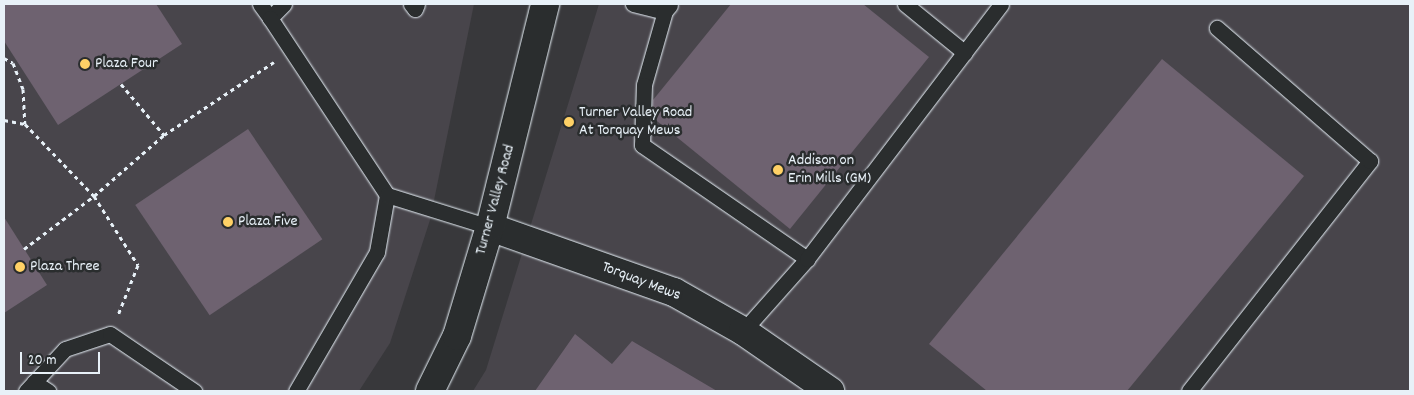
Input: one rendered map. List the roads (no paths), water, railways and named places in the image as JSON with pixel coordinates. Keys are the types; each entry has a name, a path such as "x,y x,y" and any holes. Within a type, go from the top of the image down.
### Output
{"street":[{"name":"Turner Valley Road","path":"435,389 457,336 490,227 544,4"},
{"name":"Torquay Mews","path":"490,227 674,292 743,331 823,389"}],"lane":[{"path":"260,4 387,196 490,227"},
{"path":"270,18 284,4"},
{"path":"411,4 415,9 417,4"},
{"path":"633,4 667,7 644,85 642,145 807,259"},
{"path":"905,4 965,52"},
{"path":"743,331 807,259 1001,4"},
{"path":"1189,391 1370,162 1217,28"},
{"path":"296,391 377,252 387,196"},
{"path":"30,387 65,349 110,334 194,391"},
{"path":"30,387 48,391"}],"place":[{"name":"Plaza Four","path":"85,64"},
{"name":"Turner Valley Road At Torquay Mews","path":"569,122"},
{"name":"Addison on Erin Mills (GM)","path":"778,170"},
{"name":"Plaza Five","path":"228,222"},
{"name":"Plaza Three","path":"20,267"}]}
